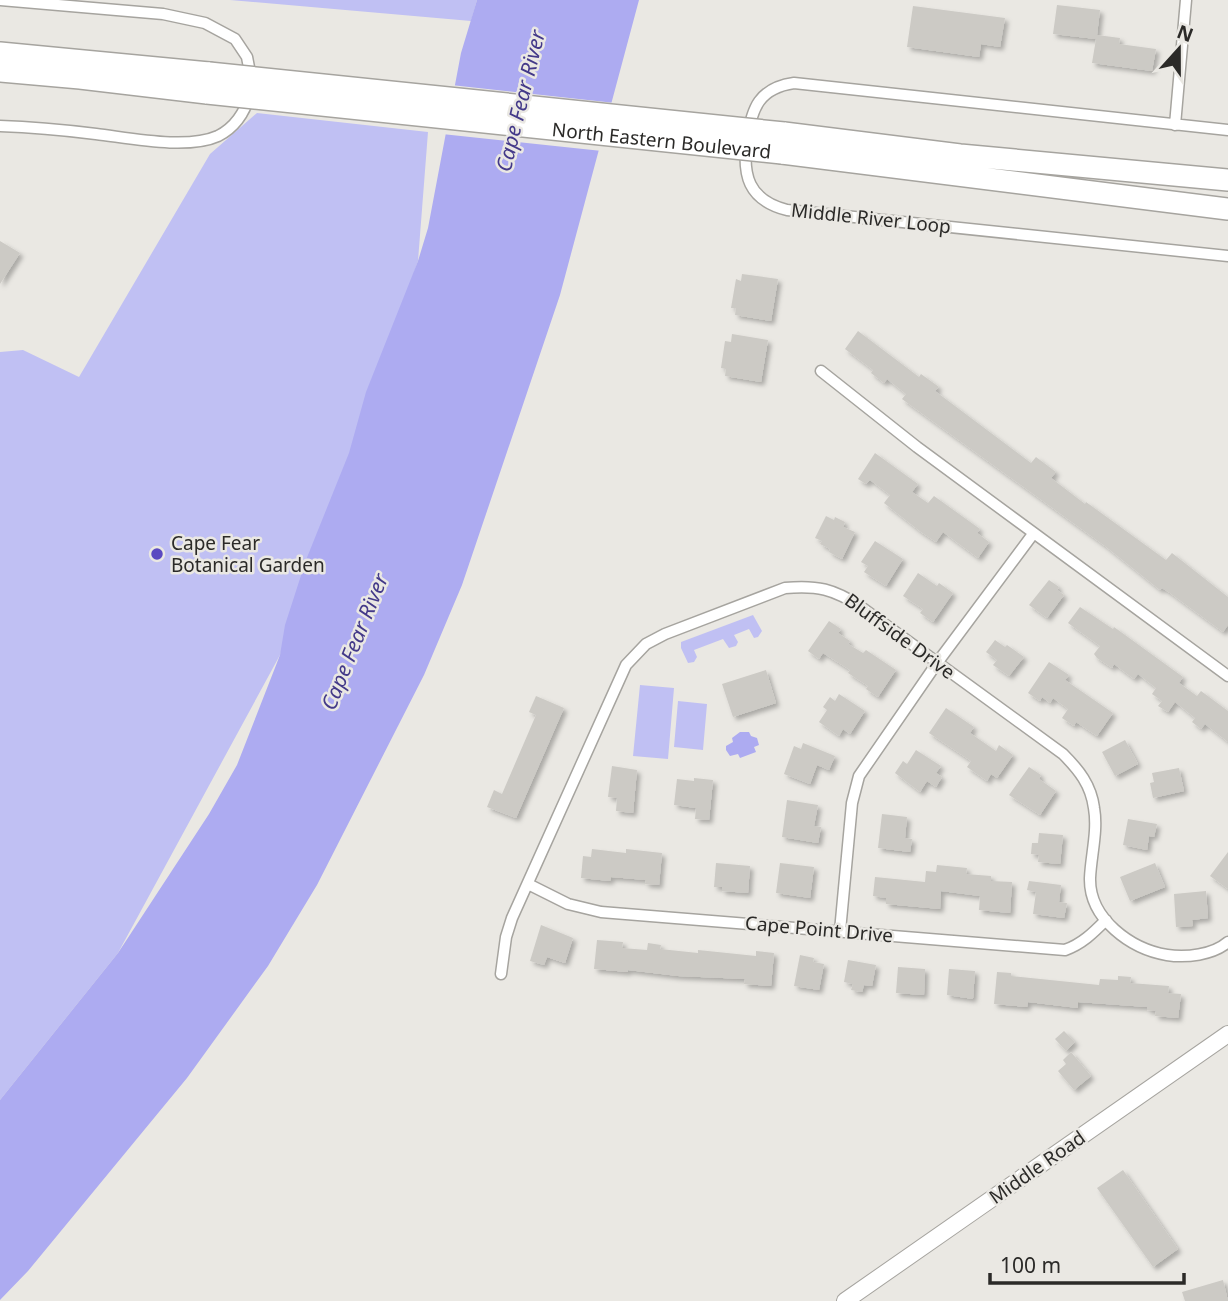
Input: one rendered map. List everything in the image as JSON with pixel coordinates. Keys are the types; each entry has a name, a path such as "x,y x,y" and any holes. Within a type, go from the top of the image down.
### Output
{"highway":[{"name":"North Eastern Boulevard","path":"0,54 208,83 783,143"},
{"name":"North Eastern Boulevard","path":"0,71 80,78 208,83"},
{"path":"783,143 960,155 1228,180"},
{"path":"783,143 1228,209"}],"main road":[{"name":"Middle Road","path":"845,1301 1228,1034"}],"street":[{"path":"1175,125 1186,0"},
{"path":"0,1 163,14 205,23 235,39 247,57 251,75 247,103 239,119 225,132 202,140 167,141 0,126"},
{"name":"Middle River Loop","path":"1228,130 791,83 765,94 754,108 745,168 749,182 758,195 771,205 787,209 1228,256"},
{"path":"821,371 917,447 1228,677"},
{"path":"840,931 852,803 859,776 937,663 1033,534"},
{"name":"Bluffside Drive","path":"500,974 512,918 626,665 646,644 665,634 785,588 804,586 825,588 842,594 1063,754 1080,771 1090,789 1095,810 1090,881 1094,899 1117,933 1149,951 1170,956 1196,956 1222,947 1228,942"},
{"name":"Cape Point Drive","path":"528,884 584,909 1065,950 1089,937 1106,920"}],"shaded area":[{"path":"230,0 477,0 471,21"},
{"name":"Cape Fear Botanical Garden","path":"257,113 428,132 418,261 280,655 118,953 0,1100 0,352 23,350 79,377 210,154"},
{"path":"753,615 762,631 758,637 754,638 749,629 734,635 738,642 736,646 729,648 723,639 694,650 697,657 694,662 688,663 681,642"},
{"path":"640,685 674,688 668,759 633,756"},
{"path":"678,701 707,704 703,750 674,747"}],"water":[{"name":"Cape Fear River","path":"477,0 639,0 560,295 462,585 424,675 317,885 268,966 187,1078 28,1271 0,1300 0,1100 118,953 209,814 237,765 280,655 285,625 306,560 349,453 366,392 418,261 428,228 461,53"},
{"path":"740,732 749,732 757,738 759,745 754,747 756,752 740,758 738,754 730,756 726,746 733,742 732,738"}],"pier":[{"path":"451,85 615,103 602,151 442,134"}],"building":[{"path":"1057,5 1100,10 1097,35 1120,38 1119,44 1156,49 1152,71 1092,63 1096,39 1053,34"},
{"path":"913,6 1005,18 1000,47 981,44 979,57 907,47"},
{"path":"0,241 20,253 0,284"},
{"path":"742,274 778,279 771,321 735,315 736,308 731,308 736,279 741,281"},
{"path":"858,331 919,377 921,374 939,387 935,391 1031,463 1036,457 1056,472 1051,478 1085,504 1086,502 1166,560 1172,553 1228,597 1228,625 1223,632 1170,593 1162,588 1160,590 1105,546 902,399 906,394 887,379 884,383 871,373 873,370 845,349"},
{"path":"732,334 768,340 761,382 725,376 726,369 721,368 725,341 731,342"},
{"path":"875,453 918,484 912,492 928,503 934,496 980,529 977,533 989,542 978,558 943,532 936,542 884,503 890,495 870,480 866,484 858,479"},
{"path":"826,516 845,522 843,527 855,532 842,559 829,552 830,549 820,544 822,541 815,538"},
{"path":"875,541 903,559 886,586 864,572 868,566 861,562"},
{"path":"918,573 953,593 933,622 920,613 923,609 903,596"},
{"path":"1049,580 1059,587 1057,590 1064,595 1047,618 1029,605"},
{"path":"1080,607 1113,629 1114,627 1183,677 1179,683 1197,696 1201,691 1228,711 1228,742 1205,724 1201,729 1192,722 1195,718 1175,702 1168,712 1158,706 1162,701 1152,694 1156,688 1138,674 1134,679 1114,664 1112,668 1097,658 1094,654 1100,646 1068,623"},
{"path":"829,621 841,629 838,633 850,641 848,644 863,653 866,650 896,670 878,697 866,689 868,686 848,673 850,670 823,653 819,659 808,651"},
{"path":"995,640 1024,657 1009,676 993,665 997,660 986,652"},
{"path":"1049,662 1069,675 1065,680 1113,713 1097,736 1076,722 1074,726 1062,718 1068,709 1053,698 1050,703 1042,697 1040,701 1028,693"},
{"path":"766,670 776,703 733,717 722,684"},
{"path":"839,694 865,711 850,734 843,729 839,736 819,722 827,710 823,707 830,697 835,701"},
{"path":"536,696 564,708 516,818 487,807 494,790 502,794 536,715 529,712"},
{"path":"946,708 974,727 970,733 996,751 999,745 1013,755 997,778 991,774 987,781 967,767 971,761 929,733"},
{"path":"1125,740 1138,764 1115,776 1102,752"},
{"path":"803,743 835,756 829,770 817,765 810,784 784,774 794,746 801,749"},
{"path":"916,750 941,766 936,773 942,777 936,787 927,781 920,792 895,773 903,761 907,764"},
{"path":"612,766 637,770 633,813 616,811 617,798 608,797"},
{"path":"1029,767 1041,775 1039,779 1056,791 1040,815 1009,795"},
{"path":"1179,768 1184,791 1153,798 1150,783 1154,782 1152,773"},
{"path":"694,778 713,780 709,820 695,819 696,808 674,805 677,779 694,781"},
{"path":"787,800 818,805 814,826 821,827 818,843 782,837"},
{"path":"882,814 907,817 905,838 912,839 910,852 878,848"},
{"path":"1128,819 1157,824 1154,837 1149,836 1147,850 1123,845"},
{"path":"1039,833 1063,835 1060,864 1038,862 1039,855 1031,854 1032,843 1038,843"},
{"path":"592,849 662,853 659,885 645,884 646,880 611,877 610,881 581,878 583,856 591,857"},
{"path":"1228,852 1228,889 1210,876"},
{"path":"716,863 750,866 748,893 722,891 722,887 714,887"},
{"path":"780,863 814,867 810,898 776,893"},
{"path":"1155,863 1165,887 1130,901 1120,877"},
{"path":"937,865 967,868 966,874 991,876 991,881 1012,882 1010,913 979,910 980,896 941,891 940,909 886,904 886,898 873,896 875,877 925,882 926,871 936,872"},
{"path":"1029,881 1061,885 1059,902 1067,903 1064,918 1033,914 1036,892 1027,890"},
{"path":"1206,891 1208,918 1192,920 1193,926 1176,927 1174,894"},
{"path":"541,925 573,938 565,963 547,957 544,965 530,961"},
{"path":"597,940 623,942 622,948 647,950 648,943 661,945 660,949 698,953 698,950 756,956 756,951 774,953 771,986 744,984 745,979 594,969"},
{"path":"800,955 814,958 813,962 824,964 819,990 794,986"},
{"path":"848,960 876,965 872,986 864,985 862,992 851,990 853,984 844,982"},
{"path":"898,967 925,969 924,995 896,993"},
{"path":"949,969 975,971 973,999 947,995"},
{"path":"997,972 1011,973 1011,976 1099,985 1100,979 1118,980 1118,976 1131,977 1130,983 1169,986 1168,993 1181,994 1178,1018 1155,1016 1156,1011 1147,1010 1147,1007 1078,1002 1078,1008 1028,1002 1027,1007 994,1004"},
{"path":"1064,1031 1075,1042 1066,1051 1055,1039"},
{"path":"1071,1052 1091,1076 1074,1090 1058,1071 1066,1064 1063,1060"},
{"path":"1123,1170 1178,1249 1153,1267 1097,1188"},
{"path":"1223,1280 1228,1301 1185,1301 1182,1292"}],"place":[{"name":"Cape Fear Botanical Garden","path":"157,554"}]}
